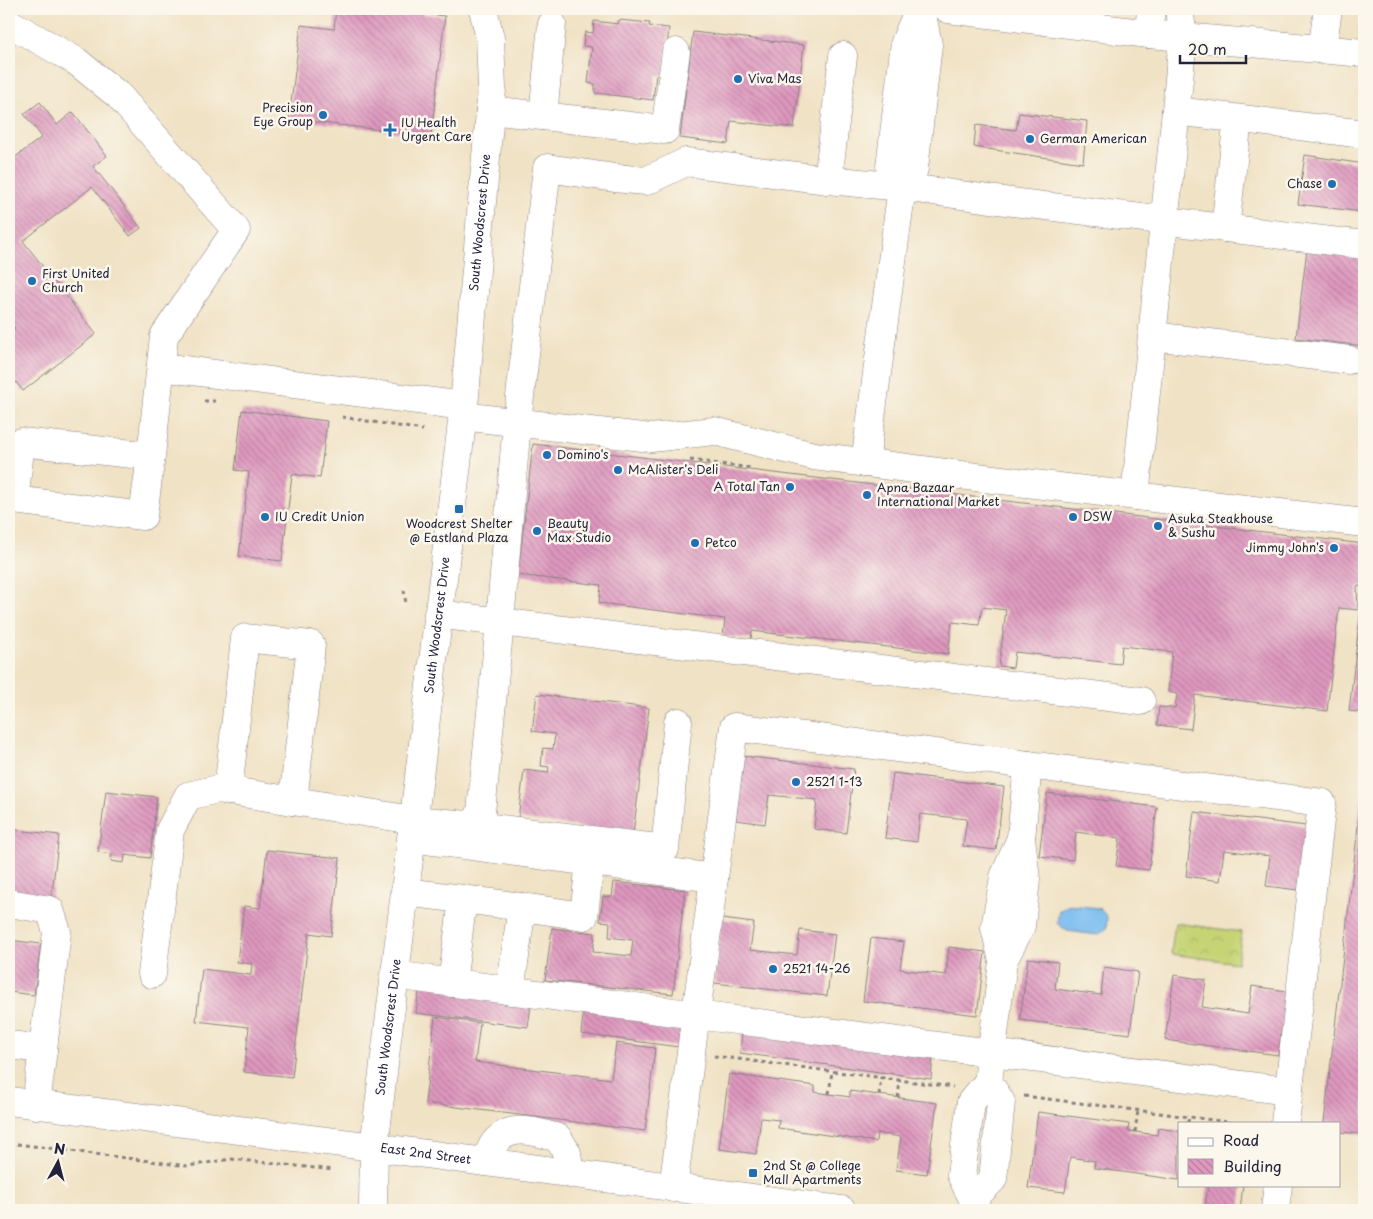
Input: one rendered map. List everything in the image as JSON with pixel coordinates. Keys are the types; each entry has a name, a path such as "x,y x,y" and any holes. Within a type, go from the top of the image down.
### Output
{"street":[{"name":"South Woodscrest Drive","path":"375,1210 373,1204 374,1147 463,411 492,90 490,38 483,9"},
{"name":"South Woodscrest Drive","path":"490,38 503,9"},
{"path":"865,463 902,187 914,169 928,45 920,9"},
{"path":"948,9 1150,21 1183,37 1364,53"},
{"path":"1136,496 1183,37 1179,9"},
{"path":"1322,50 1328,9"},
{"path":"9,23 76,61 118,96 236,230 164,336 161,367 143,516 14,500 21,442 150,456"},
{"path":"543,116 552,24"},
{"path":"490,110 665,130 676,52"},
{"path":"828,180 843,56"},
{"path":"1176,111 1364,134"},
{"path":"1225,228 1238,119"},
{"path":"468,824 476,820 482,812 517,422 547,168 646,181 686,162 1364,245"},
{"path":"1153,336 1349,360"},
{"path":"161,367 463,411 517,422 651,438 714,431 814,456 1364,522"},
{"path":"438,614 1141,701"},
{"path":"228,790 245,638 311,646 293,801"},
{"path":"412,829 468,824 665,849 678,722"},
{"path":"673,1188 734,727 1322,803 1285,1122"},
{"path":"973,1205 992,1179 1001,1102 975,1085 991,1053 1003,961 1021,926 1026,879 1022,838 1028,765"},
{"path":"152,974 170,830 188,796 218,789 293,801 412,829 590,861 714,878"},
{"path":"405,892 584,916 590,861"},
{"path":"452,983 463,899"},
{"path":"9,903 50,910 57,932 36,1105"},
{"path":"510,991 522,907"},
{"path":"394,975 1289,1091"},
{"path":"9,1045 43,1049"},
{"name":"East 2nd Street","path":"9,1101 374,1147 842,1210"},
{"path":"485,1162 493,1145 501,1136 511,1131 531,1131 558,1138 567,1153 570,1174"},
{"path":"1275,1210 1278,1186"}],"path":[{"path":"404,590 406,604"},
{"path":"691,1053 900,1080 975,1085"},
{"path":"830,1094 832,1071"},
{"path":"879,1095 881,1077"},
{"path":"898,1098 900,1080"},
{"path":"1016,1095 1222,1122"},
{"path":"1135,1132 1138,1110"},
{"path":"1188,1122 1189,1117"},
{"path":"9,1143 188,1166 231,1159 334,1170"}],"green space":[{"path":"1175,923 1242,932 1237,963 1171,954"}],"water":[{"path":"1069,905 1099,908 1107,917 1106,929 1098,935 1067,931 1057,923 1059,911"}],"building":[{"path":"336,9 394,11 394,9 424,9 423,14 445,16 431,136 289,119 301,25 334,29"},
{"path":"1322,9 1322,13 1290,10"},
{"path":"619,20 650,23 649,26 669,28 664,75 656,75 653,100 595,93 595,84 588,83 592,47 583,46 585,32 593,33 594,21 618,24"},
{"path":"693,32 804,45 794,128 731,121 728,144 680,138"},
{"name":"First United Church","path":"40,102 57,125 73,112 107,156 93,166 141,228 130,236 92,187 23,241 96,334 23,391 9,373 9,333 15,328 9,321 9,162 42,137 24,114"},
{"name":"German American","path":"1019,113 1087,121 1083,163 974,147 976,125 1016,130"},
{"name":"Chase","path":"1305,155 1364,164 1364,235 1360,234 1362,212 1298,204"},
{"path":"1307,249 1364,256 1364,346 1296,338"},
{"name":"IU Credit Union","path":"242,410 327,421 320,478 292,474 282,561 239,556 249,472 235,470"},
{"path":"533,444 1364,544 1362,549 1364,549 1364,587 1357,586 1358,610 1339,608 1327,711 1195,695 1191,729 1157,725 1159,707 1175,708 1177,694 1168,692 1172,652 1122,646 1120,664 1015,652 1013,668 999,666 1006,610 982,607 979,625 952,622 948,654 752,631 751,639 723,636 725,619 599,603 601,585 518,575"},
{"path":"1364,590 1364,713 1349,711"},
{"path":"537,694 649,708 633,834 518,819 524,770 548,773 549,767 541,766 543,748 553,749 555,734 532,731"},
{"name":"2521 1-13","path":"743,756 854,769 846,833 814,829 817,800 769,795 765,824 736,820"},
{"path":"893,773 1004,787 996,850 963,846 967,819 920,814 917,842 885,838"},
{"path":"106,791 157,797 150,858 125,855 124,863 111,861 112,854 98,852"},
{"path":"1047,793 1157,807 1149,870 1116,866 1120,838 1076,832 1073,860 1039,856"},
{"path":"1361,800 1364,800 1364,1134 1340,1132 1340,1122 1324,1122"},
{"path":"1194,812 1306,826 1298,890 1266,886 1270,856 1224,850 1220,881 1186,876"},
{"path":"9,829 59,835 51,901 9,896"},
{"path":"267,850 340,858 331,936 309,933 292,1077 244,1072 249,1027 196,1021 202,969 251,975 252,964 237,962 244,906 260,908"},
{"path":"614,882 685,890 673,994 545,980 552,928 595,933 593,952 631,956 633,940 609,937 610,922 600,921 603,896 612,897"},
{"name":"2521 14-26","path":"722,919 754,923 750,950 797,955 800,930 835,934 827,996 714,983"},
{"path":"871,938 904,942 900,969 946,975 949,947 985,952 977,1015 863,1001"},
{"path":"9,940 41,944 34,995 9,992"},
{"path":"1028,958 1058,962 1055,989 1101,995 1104,967 1138,972 1130,1034 1020,1020"},
{"path":"1174,975 1206,980 1202,1007 1248,1014 1252,986 1287,991 1278,1055 1165,1040"},
{"path":"420,983 532,998 528,1027 416,1013"},
{"path":"584,1006 683,1019 679,1047 581,1034"},
{"path":"435,1017 480,1023 475,1062 611,1079 616,1043 655,1048 645,1131 425,1103"},
{"path":"742,1031 933,1055 931,1079 740,1053"},
{"path":"729,1074 815,1086 815,1092 850,1097 850,1091 937,1103 927,1174 896,1170 901,1137 877,1133 876,1142 778,1128 779,1120 761,1118 756,1154 719,1149"},
{"path":"1038,1112 1129,1124 1128,1131 1157,1135 1158,1128 1178,1131 1178,1180 1094,1168 1095,1161 1070,1157 1065,1192 1028,1188"},
{"path":"1208,1186 1243,1186 1240,1210 1205,1208"}],"place":[{"name":"Viva Mas","path":"738,79"},
{"name":"Precision Eye Group","path":"323,115"},
{"name":"IU Health Urgent Care","path":"390,130"},
{"name":"German American","path":"1030,139"},
{"name":"Chase","path":"1332,184"},
{"name":"First United Church","path":"32,281"},
{"name":"Domino's","path":"547,455"},
{"name":"McAlister's Deli","path":"618,470"},
{"name":"A Total Tan","path":"790,487"},
{"name":"Apna Bazaar International Market","path":"867,495"},
{"name":"Woodcrest Shelter @ Eastland Plaza","path":"459,509"},
{"name":"IU Credit Union","path":"265,517"},
{"name":"DSW","path":"1073,517"},
{"name":"Asuka Steakhouse & Sushu","path":"1158,526"},
{"name":"Beauty Max Studio","path":"537,531"},
{"name":"Petco","path":"695,543"},
{"name":"Jimmy John's","path":"1334,548"},
{"name":"2521 1-13","path":"796,782"},
{"name":"2521 14-26","path":"773,969"},
{"name":"2nd St @ College Mall Apartments","path":"753,1173"}]}
